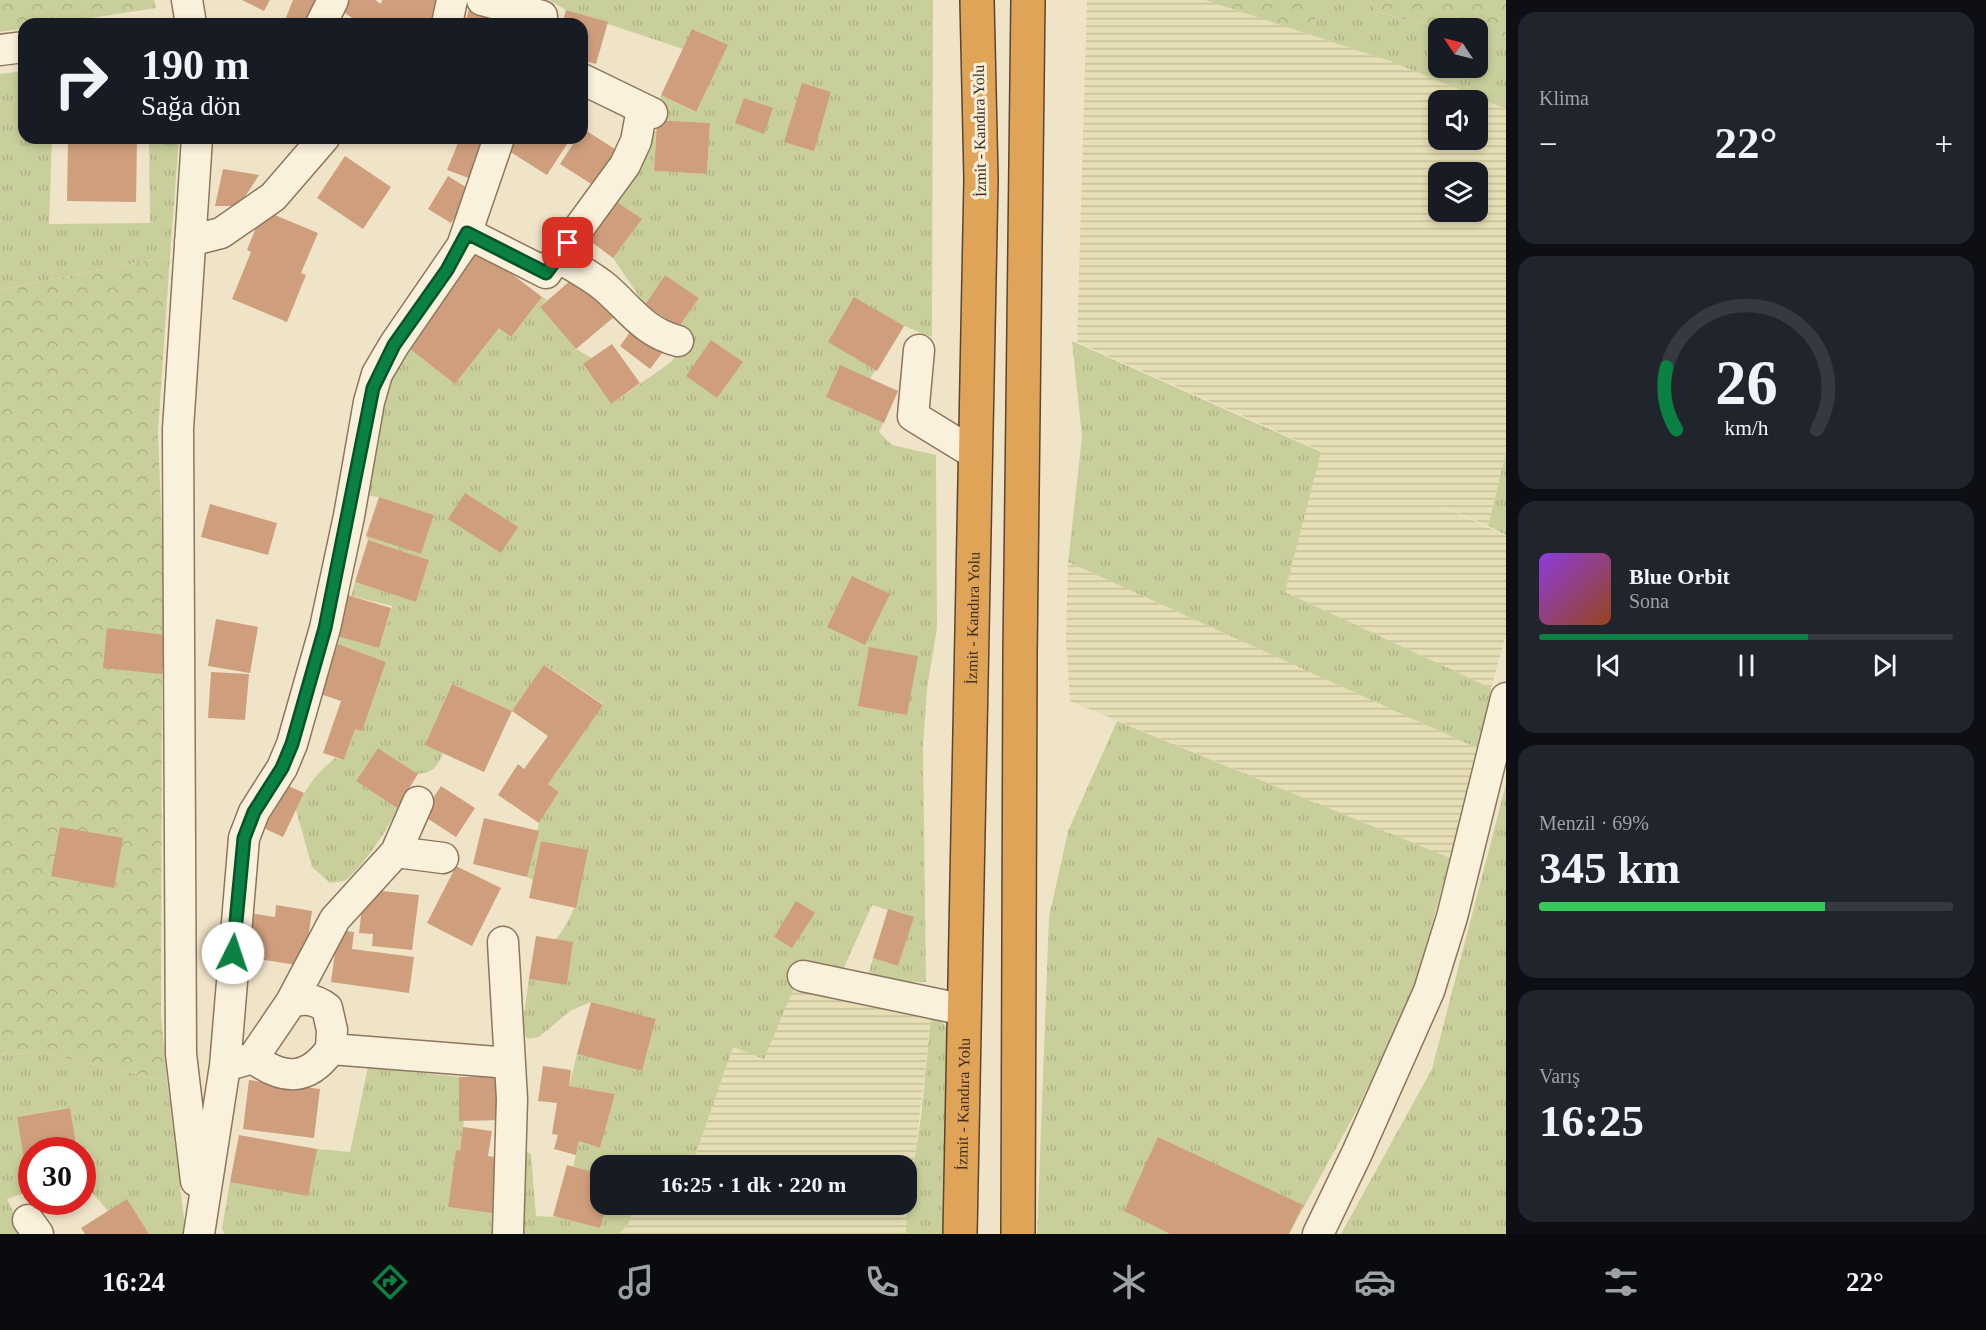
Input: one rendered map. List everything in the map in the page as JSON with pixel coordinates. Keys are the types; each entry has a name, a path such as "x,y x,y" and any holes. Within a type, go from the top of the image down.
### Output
{"highway":[{"name":"İzmit - Kandıra Yolu","path":"960,1234 981,179 977,0"},
{"path":"1018,1234 1020,655 1028,0"}],"street":[{"path":"324,18 333,0"},
{"path":"448,18 452,0"},
{"path":"482,0 542,16 542,18"},
{"path":"0,51 18,48"},
{"path":"467,233 546,273 625,165 647,111 588,83"},
{"path":"197,144 178,429 181,1054 201,1228"},
{"path":"190,241 221,233 273,197 319,144"},
{"path":"201,1228 225,1066 244,838 254,812 282,768 295,734 327,617 350,516 369,402 377,374 394,345 447,270 467,233 497,144"},
{"path":"558,257 605,287 636,318 660,336 678,340"},
{"path":"919,350 913,417 975,454"},
{"path":"1318,1234 1358,1153 1429,991 1452,917 1506,698"},
{"path":"225,1066 253,1058 291,1002 335,919 396,852 418,802"},
{"path":"396,852 443,858"},
{"path":"502,942 512,1099 508,1234"},
{"path":"803,976 965,1010"},
{"path":"253,1058 274,1071 304,1073 323,1060 331,1048 332,1030 327,1008 308,999 291,1002"},
{"path":"331,1048 510,1063"}],"shaded area":[{"path":"1087,0 1205,0 1390,61 1460,90 1428,90 1428,150 1488,150 1488,102 1506,109 1506,452 1488,526 1429,500 1506,536 1506,635 1491,688 1285,592 1321,451 1077,342"},
{"path":"1068,562 1479,749 1450,858 1070,701 1066,641"},
{"path":"796,983 931,1017 915,1155 696,1155 733,1047"},
{"path":"632,1215 908,1215 906,1234 619,1234 628,1225"}],"green space":[{"path":"0,0 154,0 156,8 90,18 18,18 18,29 0,32"},
{"path":"549,0 933,0 932,337 904,326 870,379 898,391 879,432 892,445 936,455 937,628 927,689 923,747 926,982 876,981 868,975 873,958 898,966 913,918 872,905 841,974 796,983 764,1059 733,1047 695,1155 590,1155 590,1171 573,1167 579,1141 600,1148 615,1094 569,1086 577,1054 642,1071 656,1020 591,1002 570,1011 539,1037 527,1039 522,1028 529,979 567,985 573,943 555,940 574,909 587,850 541,841 533,880 527,877 539,823 559,792 548,784 603,704 545,665 512,711 452,684 425,745 443,753 434,768 418,774 378,748 356,781 397,808 374,848 344,881 330,883 312,867 296,810 308,787 322,770 335,758 344,760 355,729 362,730 386,662 338,644 340,636 379,648 392,606 351,596 355,582 416,602 429,560 368,540 366,536 421,554 434,515 379,497 363,495 382,395 406,346 455,384 499,328 511,337 542,297 547,300 540,307 576,349 592,358 583,365 611,404 670,363 692,336 679,327 699,298 665,275 645,305 613,258 641,219 617,202 640,166 648,129 656,132 654,171 707,174 710,123 657,120 661,95 695,112 727,46 693,29 683,49 566,10"},
{"path":"1205,0 1321,0 1311,35"},
{"path":"1321,0 1369,0 1377,12 1428,25 1428,77 1390,61 1311,35"},
{"path":"1369,0 1506,0 1506,46 1488,41 1488,18 1428,18 1428,25 1377,12"},
{"path":"1488,41 1506,46 1506,109 1488,102 1488,90 1460,90 1431,78 1488,78"},
{"path":"18,72 18,144 52,144 49,224 150,223 149,144 179,144 170,256 0,290 0,74"},
{"path":"170,256 158,432 166,635 162,674 161,1015 167,1081 39,1052 0,1055 0,290"},
{"path":"1072,341 1321,452 1285,592 1491,688 1479,749 1068,562 1082,437"},
{"path":"1506,452 1506,535 1488,526"},
{"path":"1117,721 1450,858 1415,987 1357,1110 1289,1234 1037,1234 1049,917 1068,831"},
{"path":"1506,784 1506,1234 1341,1234 1432,1069"},
{"path":"931,1017 942,1022 949,1030 946,1234 906,1234 907,1215 917,1215 917,1155 915,1155"},
{"path":"39,1052 167,1081 186,1234 149,1234 108,1211 96,1197 96,1137 75,1137 69,1108 17,1117 21,1137 18,1137 18,1195 7,1199 24,1234 0,1234 0,1055"},
{"path":"368,1067 459,1077 459,1120 464,1120 460,1151 456,1151 448,1207 499,1214 498,1234 224,1234 222,1228 230,1182 317,1149 350,1152"},
{"path":"526,1151 531,1154 536,1216 557,1217 600,1228 604,1215 632,1215 628,1225 619,1234 516,1234 516,1152"}],"building":[{"path":"242,0 270,0 264,11"},
{"path":"293,0 322,0 314,18 286,18"},
{"path":"350,0 375,0 381,4 382,0 444,0 440,18 352,18 342,11"},
{"path":"469,9 504,18 467,18"},
{"path":"566,10 608,22 596,64 588,62 588,18 564,18"},
{"path":"692,29 728,45 696,112 661,95"},
{"path":"802,83 831,92 814,151 784,142"},
{"path":"744,98 773,108 764,134 735,123"},
{"path":"657,120 710,123 707,174 654,171"},
{"path":"588,132 621,153 599,189 560,164 573,144 588,144"},
{"path":"68,144 137,144 136,202 67,201"},
{"path":"458,144 486,144 477,181 447,170"},
{"path":"502,144 567,144 547,175 501,146"},
{"path":"345,156 391,187 363,229 317,198"},
{"path":"223,169 259,175 239,206 215,206"},
{"path":"448,176 472,191 451,223 428,209"},
{"path":"610,197 642,219 613,258 582,235"},
{"path":"263,210 318,233 301,273 306,275 287,322 232,299 251,252 247,250"},
{"path":"479,249 542,297 511,337 499,328 455,384 406,346"},
{"path":"578,274 614,317 576,349 540,307"},
{"path":"665,275 699,298 679,327 645,305"},
{"path":"854,297 904,326 877,371 828,342"},
{"path":"635,325 666,348 650,369 620,346"},
{"path":"711,340 743,362 717,398 686,376"},
{"path":"612,344 640,383 611,404 583,364"},
{"path":"840,365 898,391 884,423 826,397"},
{"path":"465,493 518,527 501,553 448,519"},
{"path":"379,497 434,515 421,554 366,536"},
{"path":"210,504 277,523 268,555 201,537"},
{"path":"368,540 429,560 416,602 355,582"},
{"path":"852,576 890,594 865,645 827,627"},
{"path":"347,595 391,608 379,648 334,635"},
{"path":"216,619 258,627 250,673 208,666"},
{"path":"107,628 166,635 162,674 103,668"},
{"path":"338,644 386,662 362,731 355,729 344,760 323,753 341,701 320,694"},
{"path":"869,647 918,656 907,715 858,706"},
{"path":"544,665 603,705 548,784 559,792 539,823 498,795 518,764 524,769 548,736 512,711"},
{"path":"211,672 249,674 245,720 208,718"},
{"path":"452,684 512,711 484,772 425,745"},
{"path":"378,748 418,774 397,808 356,781"},
{"path":"278,781 304,793 283,837 257,825"},
{"path":"441,786 475,808 456,837 422,815"},
{"path":"484,818 539,831 527,877 473,864"},
{"path":"60,827 123,838 114,888 51,876"},
{"path":"541,841 588,850 576,908 529,898"},
{"path":"456,866 501,888 472,946 427,923"},
{"path":"364,889 419,895 412,950 372,946 373,934 359,933"},
{"path":"796,901 815,913 792,948 774,937"},
{"path":"276,905 312,911 304,966 243,957 250,913 275,917"},
{"path":"888,909 914,917 898,966 873,958"},
{"path":"338,930 354,932 352,949 414,957 409,993 331,982"},
{"path":"536,936 573,942 567,985 529,979"},
{"path":"591,1002 656,1019 642,1071 577,1054"},
{"path":"543,1066 571,1070 569,1086 615,1094 600,1148 579,1141 576,1155 554,1149 558,1135 552,1134 557,1103 538,1101"},
{"path":"459,1077 505,1077 506,1120 459,1121"},
{"path":"249,1080 320,1089 314,1138 243,1129"},
{"path":"70,1108 75,1137 20,1137 17,1117"},
{"path":"463,1127 492,1131 488,1156 507,1159 499,1214 448,1207 456,1150 460,1151"},
{"path":"239,1135 317,1149 308,1196 230,1182"},
{"path":"1158,1137 1303,1205 1289,1234 1170,1234 1124,1211"},
{"path":"567,1165 590,1171 590,1215 604,1215 600,1228 553,1216"},
{"path":"127,1199 149,1234 85,1234 81,1228"}],"route":[{"path":"233,953 244,838 254,812 282,768 292,744 325,628 350,516 369,402 377,374 394,345 447,270 467,233 546,273 568,243"}]}
